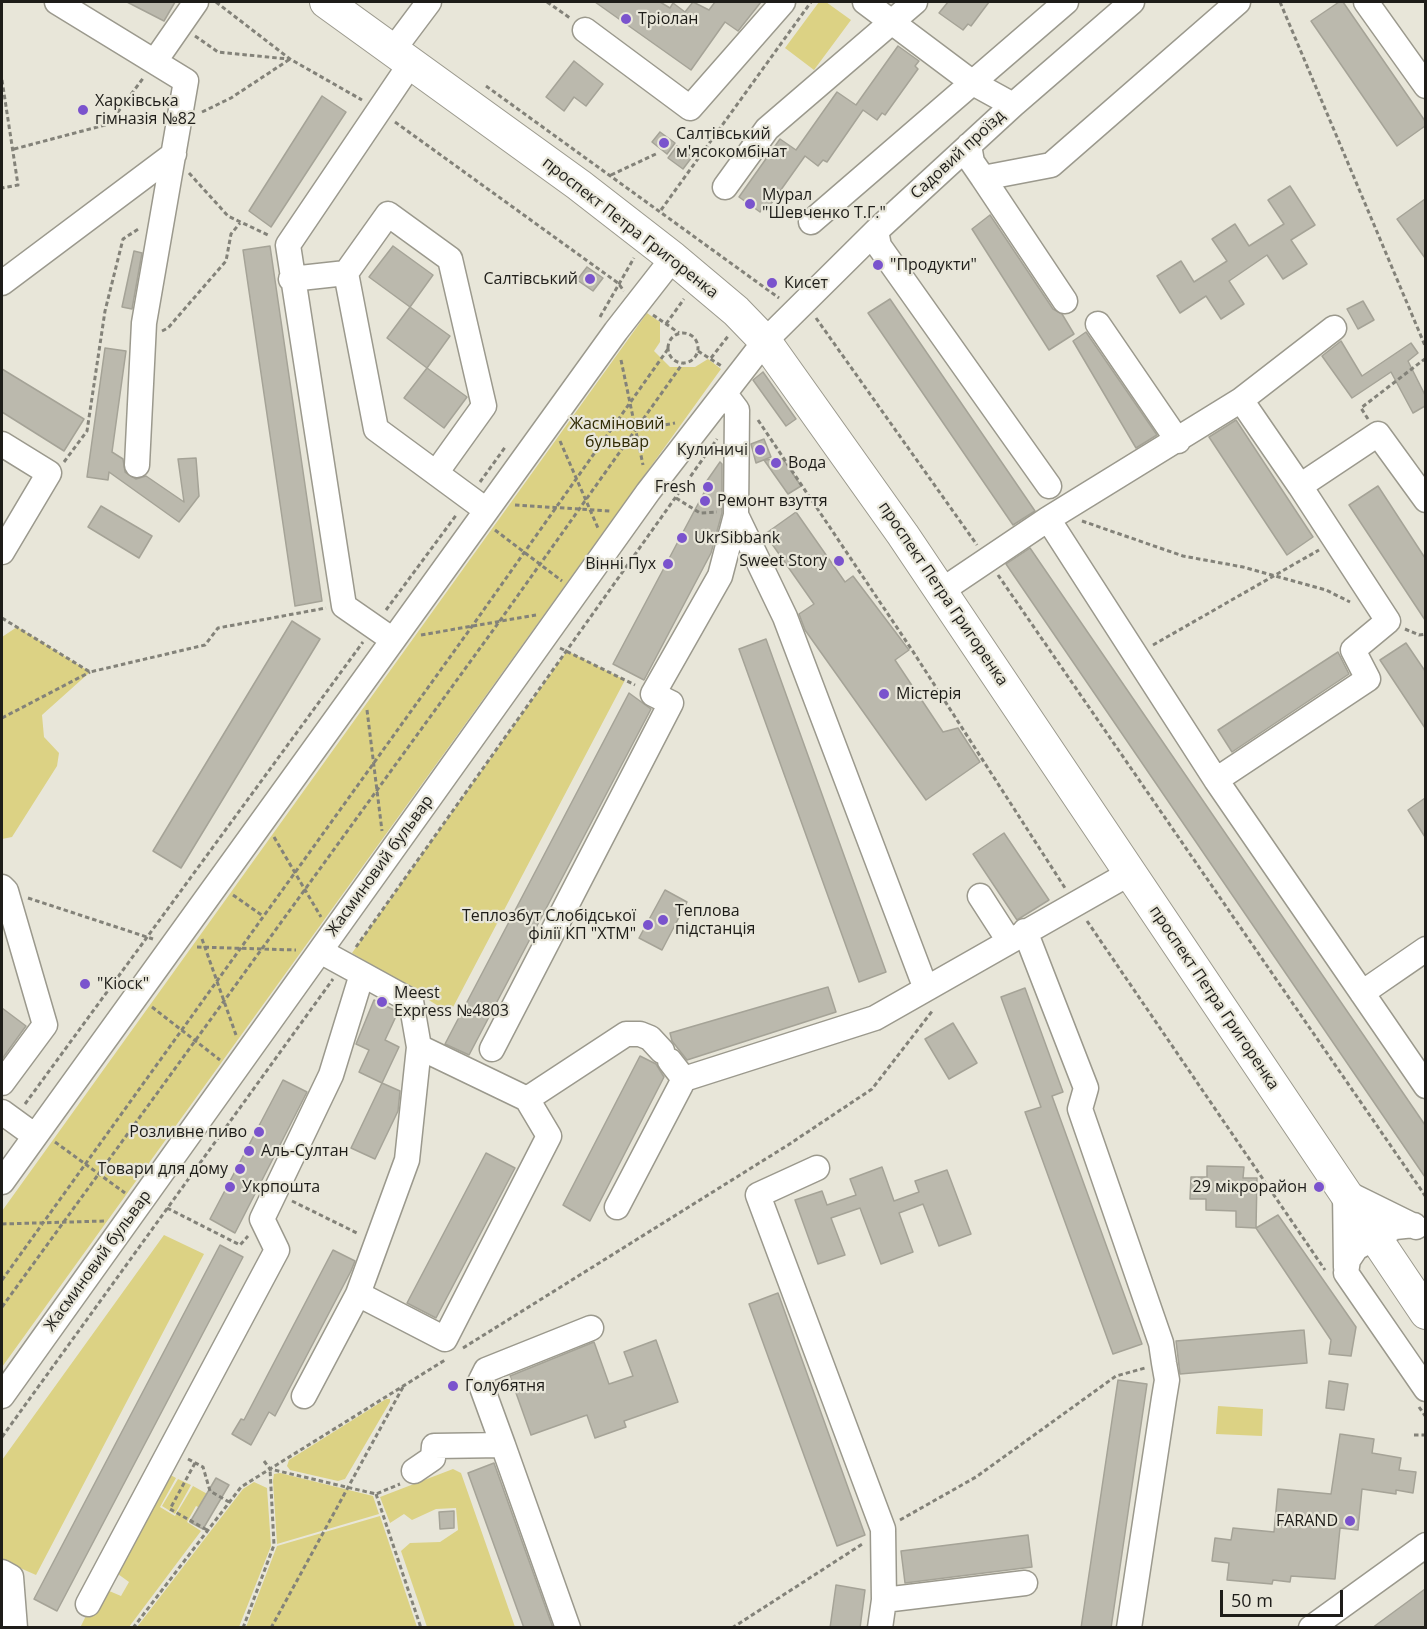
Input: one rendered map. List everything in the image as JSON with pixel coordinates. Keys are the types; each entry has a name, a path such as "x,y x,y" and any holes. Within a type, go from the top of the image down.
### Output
{"main road":[{"name":"проспект Петра Григоренка","path":"326,2 673,258 736,311 765,341 898,542 941,591 1425,1312"}],"street":[{"path":"57,2 186,81 143,340 137,465"},
{"path":"155,61 196,2"},
{"path":"384,634 344,606 291,279 288,245 380,111 402,57 429,2"},
{"path":"585,30 690,108 783,2"},
{"path":"865,2 973,83 1013,105"},
{"path":"725,187 767,129 915,2"},
{"path":"811,222 1066,2"},
{"name":"Садовий проїзд","path":"765,341 876,231 969,145 1132,2"},
{"path":"983,178 1051,165 1238,2"},
{"path":"1366,2 1425,86"},
{"path":"969,145 972,162 1065,302"},
{"path":"2,282 174,154"},
{"path":"436,473 484,406 450,259 388,214 346,273 376,429 482,507"},
{"path":"876,231 879,246 1049,486"},
{"path":"2,1182 363,681 384,634 551,421 616,331 673,258"},
{"path":"291,279 346,273"},
{"path":"1098,324 1178,441"},
{"path":"941,591 1054,516 1241,400 1334,328"},
{"name":"Жасминовий бульвар","path":"2,1396 648,492 730,392 765,341"},
{"path":"492,1049 671,703 653,694 720,576 736,512 730,392"},
{"path":"1216,780 1368,679 1353,650 1388,621 1336,539 1241,400"},
{"path":"1300,486 1378,434 1425,500"},
{"path":"2,444 49,473 2,552"},
{"path":"736,512 785,617 932,996"},
{"path":"1054,516 1136,655 1216,780 1425,1086"},
{"path":"672,1064 875,1018 932,996 1017,936 1130,873"},
{"path":"2,887 6,891 45,1025 2,1083"},
{"path":"980,896 1017,936 1086,1088 1080,1110 1161,1343 1167,1380 1129,1628"},
{"path":"304,1396 358,1294 407,1161 419,1047 411,1001 353,969 326,942"},
{"path":"1362,993 1425,949"},
{"path":"88,1604 108,1580 277,1250 262,1219 331,1075 353,969"},
{"path":"527,1099 626,1034 640,1034 650,1038 672,1064"},
{"path":"358,1294 445,1340 549,1136 527,1099 419,1047"},
{"path":"617,1207 672,1064"},
{"path":"7,1117 37,1133"},
{"path":"817,1168 759,1195 883,1529 884,1600 880,1628"},
{"path":"1419,1230 1345,1192 1338,1274 1419,1394"},
{"path":"1338,1274 1356,1248 1376,1237 1395,1227 1419,1230"},
{"path":"568,1628 480,1382 486,1370 492,1365 591,1328"},
{"path":"414,1471 434,1458 434,1446 503,1445"},
{"path":"1311,1628 1425,1545"},
{"path":"2,1572 11,1577 15,1628"},
{"path":"884,1600 1025,1583"}],"path":[{"path":"215,2 290,59 380,111 618,283 625,292"},
{"path":"548,2 585,30"},
{"path":"661,210 811,2"},
{"path":"1281,2 1425,348"},
{"path":"180,26 218,52 290,59"},
{"path":"178,124 231,98 290,59"},
{"path":"14,149 109,124 155,61"},
{"path":"2,80 18,185 2,188"},
{"path":"480,82 661,210 781,299"},
{"path":"611,175 658,153"},
{"path":"174,154 218,207 240,223 288,245"},
{"path":"49,473 66,461 87,431 105,310 123,239 164,212"},
{"path":"143,340 168,328 226,261 231,234 240,223"},
{"path":"639,252 618,283 599,318 616,331 648,492"},
{"path":"666,324 687,294"},
{"path":"810,310 988,560 1425,1197"},
{"path":"650,312 679,333 693,337 697,351 711,358 730,392 745,401 912,650 1076,904 1338,1274"},
{"path":"711,358 732,331"},
{"path":"2,1280 630,404 668,349 670,339 679,333"},
{"path":"668,349 674,360 683,363"},
{"path":"2,1306 499,622 683,363 692,359 697,351"},
{"path":"1378,434 1361,408 1425,358"},
{"path":"2,1437 255,1087 353,969 391,898 675,498 730,392"},
{"path":"551,421 607,549"},
{"path":"7,1117 116,980 359,648 384,634 482,507 507,445"},
{"path":"675,498 700,513 736,512"},
{"path":"482,507 556,507 633,513"},
{"path":"482,507 524,552 540,564 570,601"},
{"path":"1054,516 1183,556 1276,576 1326,590 1357,605"},
{"path":"1136,655 1276,576 1336,539"},
{"path":"384,634 499,622 570,601 598,608"},
{"path":"2,718 90,672 205,645 218,628 336,607"},
{"path":"2,618 90,672"},
{"path":"1388,621 1419,635 1425,634"},
{"path":"543,639 653,694"},
{"path":"359,648 391,898"},
{"path":"250,795 304,890 326,942"},
{"path":"183,887 217,981 239,1064 255,1087"},
{"path":"116,980 195,1040 239,1064 255,1087"},
{"path":"133,1628 241,1486 788,1145 872,1089 932,996"},
{"path":"37,1133 98,1174 133,1212 160,1219"},
{"path":"275,1192 377,1243"},
{"path":"167,1208 240,1245 262,1219"},
{"path":"2,1224 63,1222 133,1212 160,1219"},
{"path":"732,1628 883,1529 976,1477 1116,1376 1164,1363"},
{"path":"271,1628 404,1385"},
{"path":"1419,1394 1425,1417"},
{"path":"1414,1435 1425,1435"},
{"path":"264,1461 270,1468 376,1494 399,1485 414,1471"},
{"path":"195,1463 170,1509 207,1530"},
{"path":"203,1467 210,1491 229,1502"},
{"path":"243,1628 274,1545 270,1468"},
{"path":"376,1494 421,1628"}],"green space":[{"path":"819,2 826,2 851,20 814,70 785,48"},
{"name":"Жасміновий бульвар","path":"647,313 660,322 660,342 654,351 670,367 695,367 708,359 721,369 2,1367 2,1211"},
{"path":"17,627 90,672 42,715 44,737 59,753 57,766 12,837 2,839 2,637"},
{"path":"567,651 625,680 451,1011 445,1010 352,953"},
{"path":"164,1235 204,1254 36,1575 2,1560 2,1460"},
{"path":"386,1399 390,1399 390,1402 345,1479 338,1481 290,1470 287,1466 289,1460"},
{"path":"1218,1406 1263,1409 1262,1436 1216,1434"},
{"path":"453,1469 461,1473 515,1627 427,1627 401,1551 410,1543 440,1542 458,1530 456,1508 436,1509 412,1520 404,1514 390,1523 380,1497"},
{"path":"163,1471 176,1478 160,1507 175,1516 193,1486 220,1501 212,1514 196,1506 187,1522 201,1531 129,1627 80,1628 100,1587 121,1596 129,1582 111,1569"},
{"path":"280,1473 373,1496 379,1514 277,1544 273,1481 274,1474"},
{"path":"178,1479 191,1485 175,1514 162,1506"},
{"path":"254,1482 267,1488 271,1546 239,1627 137,1627 243,1489"},
{"path":"380,1516 417,1627 246,1627 277,1546"}],"building":[{"path":"127,2 175,2 164,21"},
{"path":"595,2 660,2 670,8 673,3 685,12 693,2 709,10 715,2 761,2 738,31 725,22 691,70"},
{"path":"948,2 989,2 971,26 968,24 963,30 939,13"},
{"path":"1339,2 1343,2 1425,121 1425,126 1397,146 1311,21"},
{"path":"898,46 919,61 915,66 918,69 885,115 882,113 877,120 863,110 827,162 823,160 818,166 805,156 768,208 764,206 760,212 739,197 780,139 796,150 837,92 856,105"},
{"path":"574,61 603,84 586,106 574,97 564,111 546,97"},
{"path":"322,96 346,112 271,227 249,211"},
{"name":"Салтівський м'ясокомбінат","path":"660,132 675,143 667,154 652,142"},
{"path":"677,146 692,157 683,169 668,158"},
{"path":"1290,186 1315,225 1291,240 1307,264 1283,279 1267,255 1229,281 1244,304 1221,319 1206,296 1180,313 1157,276 1181,261 1194,282 1227,261 1212,239 1235,224 1249,246 1284,224 1268,200"},
{"path":"1425,199 1425,258 1397,219"},
{"path":"990,215 1053,309 1062,314 1074,334 1049,350 972,229"},
{"path":"270,246 322,601 295,606 243,250"},
{"path":"393,246 433,275 410,307 369,277"},
{"path":"134,251 142,253 132,309 122,307"},
{"name":"Салтівський","path":"587,267 603,278 593,291 577,280"},
{"path":"890,299 1035,511 1013,525 868,313"},
{"path":"1363,301 1374,320 1358,329 1347,309"},
{"path":"410,307 450,336 427,368 387,338"},
{"path":"1086,332 1157,435 1136,448 1073,341"},
{"path":"1341,341 1362,376 1411,343 1418,353 1408,361 1425,395 1425,406 1413,413 1391,372 1352,398 1322,356"},
{"path":"105,348 126,351 112,452 123,459 125,472 136,479 146,476 184,502 178,459 196,458 199,496 179,522 109,472 108,480 87,477"},
{"path":"427,368 467,397 444,428 404,398"},
{"path":"2,369 84,419 64,451 2,412"},
{"path":"763,372 796,419 786,426 753,380"},
{"path":"1236,420 1313,537 1287,555 1209,437"},
{"name":"Кулиничі","path":"764,439 771,457 756,463 751,444"},
{"path":"783,459 801,486 788,494 764,460"},
{"path":"720,462 722,464 722,513 711,553 644,680 613,664 707,487 704,485"},
{"path":"1378,486 1425,558 1425,620 1349,505"},
{"path":"101,506 152,536 139,558 88,527"},
{"name":"Містерія","path":"796,512 845,582 853,576 909,650 895,660 943,732 958,728 980,762 926,800 805,630 799,614 814,604 765,534"},
{"path":"1030,548 1425,1125 1425,1177 1006,564"},
{"path":"292,621 320,639 181,868 153,851"},
{"path":"766,639 886,972 859,982 739,649"},
{"path":"1406,643 1425,671 1425,728 1380,660"},
{"path":"1338,652 1349,674 1232,752 1218,730"},
{"path":"629,693 651,709 469,1055 445,1044"},
{"path":"1425,798 1425,837 1408,810"},
{"path":"1004,833 1049,900 1017,920 973,854"},
{"name":"Теплова підстанція","path":"665,890 687,902 662,950 639,938"},
{"path":"828,987 836,1012 687,1060 672,1041 670,1033"},
{"path":"1025,988 1063,1092 1052,1096 1142,1344 1113,1354 1025,1112 1041,1107 1001,997"},
{"path":"374,1000 398,1012 385,1040 399,1047 382,1083 359,1072 369,1050 356,1044"},
{"path":"2,1008 26,1026 2,1059"},
{"path":"953,1023 977,1063 949,1079 925,1039"},
{"path":"640,1056 656,1064 664,1077 590,1221 563,1205"},
{"path":"283,1080 307,1092 235,1233 210,1219"},
{"path":"382,1083 400,1091 398,1111 375,1159 351,1148"},
{"path":"486,1153 515,1168 436,1318 407,1303"},
{"path":"1207,1166 1244,1167 1243,1178 1257,1178 1256,1228 1236,1227 1236,1211 1206,1210 1206,1199 1190,1199 1191,1177 1207,1177"},
{"path":"882,1167 894,1201 919,1192 915,1181 947,1170 971,1234 939,1246 923,1204 899,1213 913,1252 881,1264 860,1208 831,1218 845,1255 818,1264 795,1200 822,1191 827,1205 856,1195 850,1179"},
{"path":"1278,1215 1356,1327 1351,1356 1329,1354 1331,1340 1256,1228"},
{"path":"220,1245 243,1257 57,1611 34,1599"},
{"path":"333,1250 355,1261 351,1271 275,1416 269,1412 251,1445 232,1434 241,1419 244,1420"},
{"path":"778,1293 865,1535 837,1546 749,1304"},
{"path":"1304,1330 1307,1363 1180,1374 1176,1341"},
{"path":"656,1340 678,1402 624,1421 626,1427 595,1438 587,1415 531,1435 510,1376 594,1342 609,1384 633,1376 624,1352"},
{"path":"1118,1380 1147,1384 1111,1628 1081,1628"},
{"path":"1329,1381 1348,1384 1344,1410 1326,1408"},
{"path":"1340,1434 1374,1439 1372,1453 1401,1458 1399,1470 1416,1472 1413,1493 1396,1490 1396,1494 1362,1489 1358,1530 1340,1528 1335,1579 1291,1576 1290,1582 1273,1580 1272,1584 1227,1580 1229,1563 1212,1561 1215,1538 1231,1540 1233,1528 1274,1532 1278,1489 1331,1494"},
{"path":"494,1463 553,1628 524,1628 468,1473"},
{"path":"216,1478 229,1485 203,1529 190,1522"},
{"path":"454,1511 454,1528 440,1529 439,1512"},
{"path":"1028,1535 1032,1567 905,1583 901,1551"},
{"path":"836,1585 865,1590 860,1628 830,1628"},
{"path":"1425,1589 1425,1628 1372,1628"}],"place":[{"name":"Тріолан","path":"626,19"},
{"name":"Харківська гімназія №82","path":"83,110"},
{"name":"Салтівський м'ясокомбінат","path":"664,143"},
{"name":"Мурал \"Шевченко Т.Г.\"","path":"750,204"},
{"name":"\"Продукти\"","path":"878,265"},
{"name":"Салтівський","path":"590,279"},
{"name":"Кисет","path":"772,283"},
{"name":"Кулиничі","path":"760,450"},
{"name":"Вода","path":"776,463"},
{"name":"Fresh","path":"708,487"},
{"name":"Ремонт взуття","path":"705,501"},
{"name":"UkrSibbank","path":"682,538"},
{"name":"Sweet Story","path":"839,561"},
{"name":"Вінні Пух","path":"668,564"},
{"name":"Містерія","path":"884,694"},
{"name":"Теплова підстанція","path":"663,920"},
{"name":"Теплозбут Слобідської філії КП \"ХТМ\"","path":"648,925"},
{"name":"\"Кіоск\"","path":"85,984"},
{"name":"Meest Express №4803","path":"382,1002"},
{"name":"Розливне пиво","path":"259,1132"},
{"name":"Аль-Султан","path":"249,1151"},
{"name":"Товари для дому","path":"240,1169"},
{"name":"Укрпошта","path":"230,1187"},
{"name":"29 мікрорайон","path":"1319,1187"},
{"name":"Голубятня","path":"453,1386"},
{"name":"FARAND","path":"1350,1521"}]}
